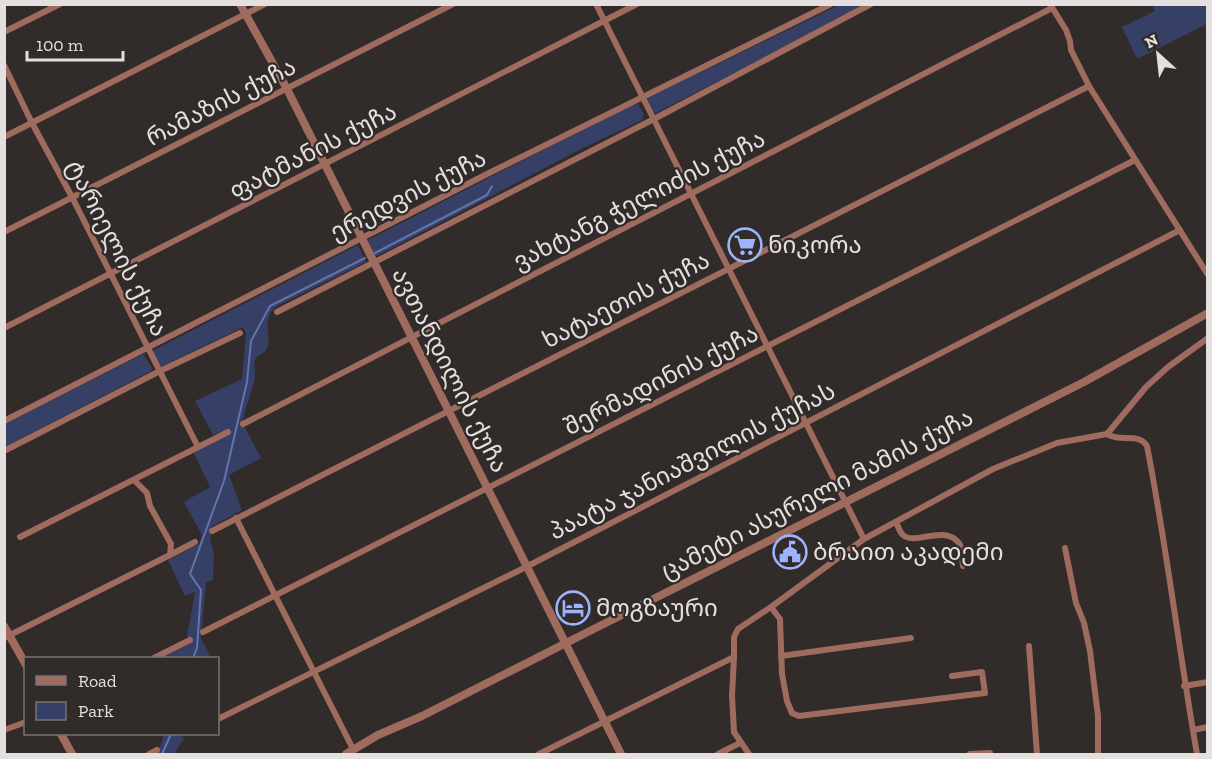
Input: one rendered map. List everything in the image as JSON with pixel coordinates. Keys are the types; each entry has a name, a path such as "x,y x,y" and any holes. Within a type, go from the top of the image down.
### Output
{"street":[{"path":"4,32 60,4"},
{"name":"ავთანდილის ქუჩა","path":"240,4 287,89 621,754"},
{"path":"4,137 265,4"},
{"name":"რამაზის ქუჩა","path":"4,232 453,4"},
{"path":"596,4 864,539"},
{"name":"ფატმანის ქუჩა","path":"4,328 637,4"},
{"name":"ერედვის ქუჩა","path":"4,421 487,174 831,4"},
{"name":"ერედვის ქუჩა","path":"277,312 654,119 871,4"},
{"path":"1051,6 1066,30 1071,50 1089,87 1208,275"},
{"name":"ვახტანგ ჭელიძის ქუჩა","path":"243,424 1051,6"},
{"name":"ტარიელის ქუჩა","path":"4,65 198,447"},
{"name":"ხატაეთის ქუჩა","path":"212,531 1089,87"},
{"name":"შერმადინის ქუჩა","path":"203,633 1135,160"},
{"name":"პაატა ჯანიაშვილის ქუჩას","path":"219,720 528,566 1180,230"},
{"name":"ცამეტი ასურელი მამის ქუჩა","path":"351,753 1084,381 1208,313"},
{"path":"4,451 240,333"},
{"path":"1107,434 1146,387 1168,367 1208,338"},
{"path":"20,537 228,432"},
{"path":"748,754 734,732 732,696 734,637 738,628 771,607 864,539 993,469 1057,443 1107,434 1120,439 1138,438 1147,446 1160,516 1171,598 1177,620 1184,686 1197,754"},
{"path":"134,480 147,493 150,506 171,544 170,555"},
{"path":"236,518 315,672 351,753"},
{"path":"896,522 903,536 910,538 943,534 960,543 963,566"},
{"path":"7,637 195,542"},
{"path":"1065,548 1076,603 1084,623 1090,651 1098,716 1098,754"},
{"path":"771,607 780,619 781,656 787,701 792,713 799,716 985,693 982,672 952,676"},
{"path":"4,626 7,637 24,662"},
{"path":"781,656 911,638"},
{"path":"156,657 190,640"},
{"path":"1029,646 1037,754"},
{"path":"539,754 734,657"},
{"path":"1184,686 1208,682"},
{"path":"4,730 24,723"},
{"path":"1193,730 1208,727"},
{"path":"62,735 72,754"},
{"path":"718,754 740,743"},
{"path":"149,754 157,750"},
{"path":"970,754 990,753"}],"green space":[{"path":"839,5 865,5 656,113 653,112 648,98"},
{"path":"1152,5 1205,5 1207,24 1139,58 1136,57 1122,27 1155,11"},
{"path":"638,104 644,114 642,120 581,149 375,257 368,240 625,108"},
{"path":"358,245 366,262 277,306 268,320 267,348 255,360 255,377 242,426 261,458 229,475 242,510 211,527 210,539 214,555 213,580 206,582 201,638 210,657 163,657 189,644 187,636 195,592 185,596 168,560 199,544 202,535 184,502 210,487 194,453 224,436 221,431 213,435 195,401 242,379 246,334 243,327 160,367 152,351"},
{"path":"143,354 152,368 151,371 5,447 5,424"},
{"path":"163,735 181,735 184,738 174,754 156,754"}],"waterway":[{"path":"375,253 487,195 492,186"},
{"path":"193,657 197,648 201,590 190,574 224,481 247,382 251,341 270,306 365,258"},
{"path":"162,754 171,735"}],"place":[{"name":"ნიკორა","path":"745,245"},
{"name":"ბრაით აკადემი","path":"790,552"},
{"name":"მოგზაური","path":"573,608"}]}
